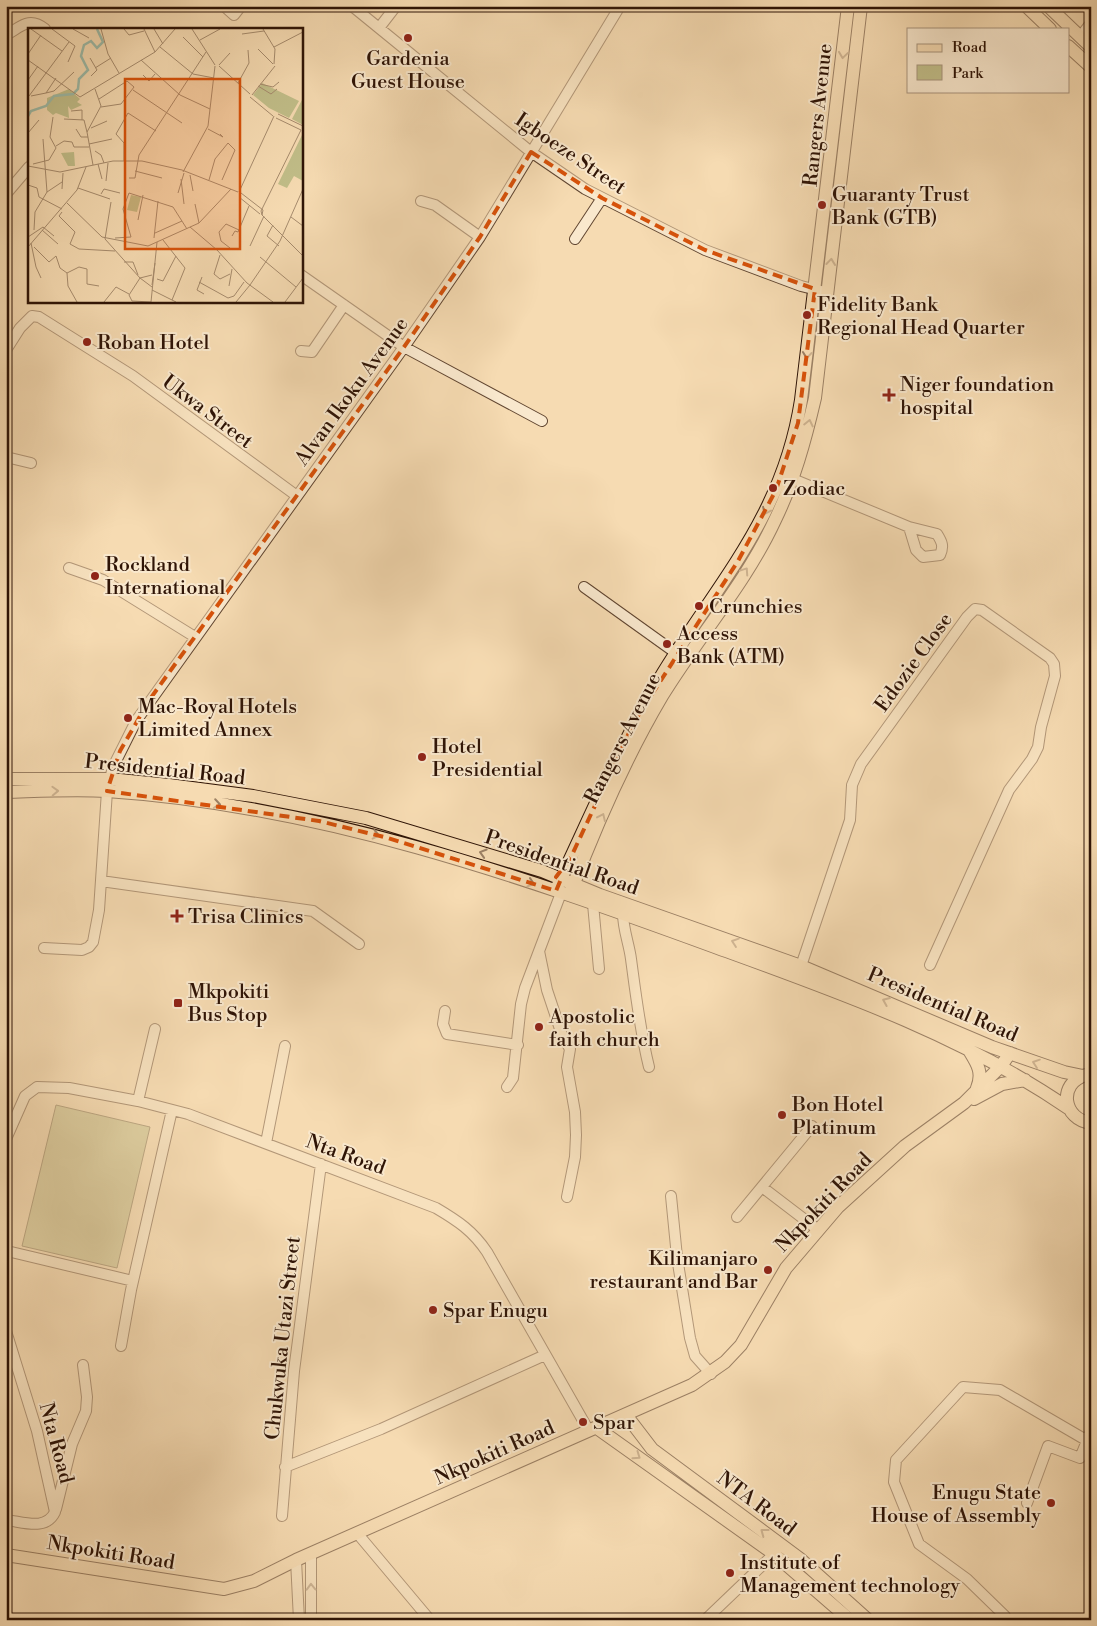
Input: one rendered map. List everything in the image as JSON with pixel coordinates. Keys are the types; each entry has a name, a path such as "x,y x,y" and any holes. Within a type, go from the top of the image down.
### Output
{"main road":[{"name":"Rangers Avenue","path":"576,859 647,722 754,559 774,522 793,479 814,398 821,290 848,6"},
{"name":"Rangers Avenue","path":"576,859 634,722 676,653 758,527 785,468 800,412 821,290 861,6"},
{"path":"1026,6 1049,28"},
{"path":"1048,6 1091,47"},
{"path":"1070,48 1091,67"},
{"name":"Presidential Road","path":"6,779 253,796 366,818 542,871 561,879"},
{"name":"Presidential Road","path":"6,792 109,785 319,821 388,838 597,900 710,939 879,1010 1001,1066 1068,1108 1076,1119 1090,1123"},
{"path":"542,871 560,870 576,859"},
{"path":"565,891 561,879 576,859"},
{"path":"565,891 576,859"},
{"path":"576,859 587,886 597,900"},
{"name":"Presidential Road","path":"597,900 623,914 801,966 1010,1053 1064,1072 1089,1075"},
{"path":"970,1052 980,1070 980,1081 977,1088"},
{"name":"Nkpokiti Road","path":"6,1555 224,1589 254,1581 296,1560 686,1388 711,1374 741,1345 786,1268 818,1229 898,1152 964,1103 1001,1066 1010,1053"},
{"path":"1068,1108 1067,1092 1076,1080 1089,1075"},
{"path":"964,1103 1002,1084 1025,1080"},
{"name":"NTA Road","path":"626,1415 652,1449 799,1558 868,1620"},
{"name":"NTA Road","path":"593,1429 774,1554 850,1620"}],"street":[{"path":"224,6 234,15 241,6"},
{"name":"Igboeze Street","path":"352,6 531,152 602,198 705,250 821,290"},
{"path":"379,28 396,6"},
{"name":"Alvan Ikoku Avenue","path":"44,948 82,950 89,947 96,934 109,785 120,751 136,721 404,348 480,237 620,6"},
{"path":"6,35 29,21 35,22 43,28"},
{"path":"1080,37 1091,23"},
{"path":"6,194 28,168"},
{"path":"575,239 602,198"},
{"path":"421,201 435,205 480,237"},
{"path":"302,276 404,348 542,421"},
{"path":"301,351 312,352 344,305"},
{"name":"Ukwa Street","path":"6,350 26,321 32,316 39,317 133,376 297,496"},
{"path":"6,457 31,464"},
{"path":"793,479 909,527"},
{"path":"69,568 103,580 195,637"},
{"path":"584,586 676,653"},
{"name":"Edozie Close","path":"801,966 850,820 852,785 861,764 967,617 975,610 982,610 1050,658 1054,664 1055,676 1041,727 1038,747 1032,759 1009,790 930,964"},
{"path":"101,881 313,910 359,944"},
{"path":"510,1083 518,1045 521,1004 539,951 565,891"},
{"path":"597,900 599,969"},
{"path":"623,914 623,930 631,958 635,1004 649,1067"},
{"path":"539,951 546,990 562,1035 570,1050 567,1067 575,1112 576,1135 575,1157 567,1197"},
{"path":"445,1011 442,1024 447,1034 518,1045"},
{"path":"138,1101 156,1028"},
{"path":"266,1143 285,1046"},
{"name":"Nta Road","path":"6,1140 25,1096 38,1087 69,1088 138,1101 217,1124 418,1200 464,1224 476,1235 545,1355 593,1429"},
{"path":"121,1346 133,1281 172,1110"},
{"path":"738,1217 812,1126"},
{"name":"Chukwuka Utazi Street","path":"282,1516 285,1467 302,1305 321,1164"},
{"path":"762,1187 818,1229"},
{"path":"671,1196 677,1257 690,1338 695,1356 711,1374"},
{"path":"7,1251 133,1281"},
{"name":"Nta Road","path":"6,1330 38,1431 55,1512 51,1520 43,1524 6,1520"},
{"path":"285,1467 381,1430 545,1355"},
{"path":"55,1512 64,1486 72,1444 86,1411 87,1397 83,1366"},
{"path":"1005,1616 967,1579 918,1544 894,1482 896,1460 963,1387 1000,1390 1089,1436 1080,1458 1048,1446 1026,1503"},
{"path":"357,1533 430,1620"},
{"path":"311,1554 311,1620"},
{"path":"704,1620 774,1554"},
{"path":"296,1560 299,1620"}],"highlighted area":[{"path":"531,152 602,198 705,250 815,289 798,423 776,490 738,561 634,722 571,857 556,877 561,879 556,891 388,838 319,821 107,791 120,751 150,699 404,347 480,237"}],"green space":[{"path":"56,1105 150,1127 117,1268 22,1246"}],"place":[{"name":"Gardenia Guest House","path":"408,38"},
{"name":"Guaranty Trust Bank (GTB)","path":"822,205"},
{"name":"Fidelity Bank Regional Head Quarter","path":"807,315"},
{"name":"Roban Hotel","path":"87,342"},
{"name":"Niger foundation hospital","path":"889,395"},
{"name":"Zodiac","path":"773,488"},
{"name":"Rockland International","path":"95,576"},
{"name":"Crunchies","path":"699,606"},
{"name":"Access Bank (ATM)","path":"667,644"},
{"name":"Mac-Royal Hotels Limited Annex","path":"128,718"},
{"name":"Hotel Presidential","path":"422,757"},
{"name":"Trisa Clinics","path":"177,916"},
{"name":"Mkpokiti Bus Stop","path":"178,1003"},
{"name":"Apostolic faith church","path":"539,1027"},
{"name":"Bon Hotel Platinum","path":"782,1115"},
{"name":"Kilimanjaro restaurant and Bar","path":"768,1270"},
{"name":"Spar Enugu","path":"433,1310"},
{"name":"Spar","path":"583,1422"},
{"name":"Enugu State House of Assembly","path":"1051,1503"},
{"name":"Institute of Management technology","path":"730,1573"}]}
